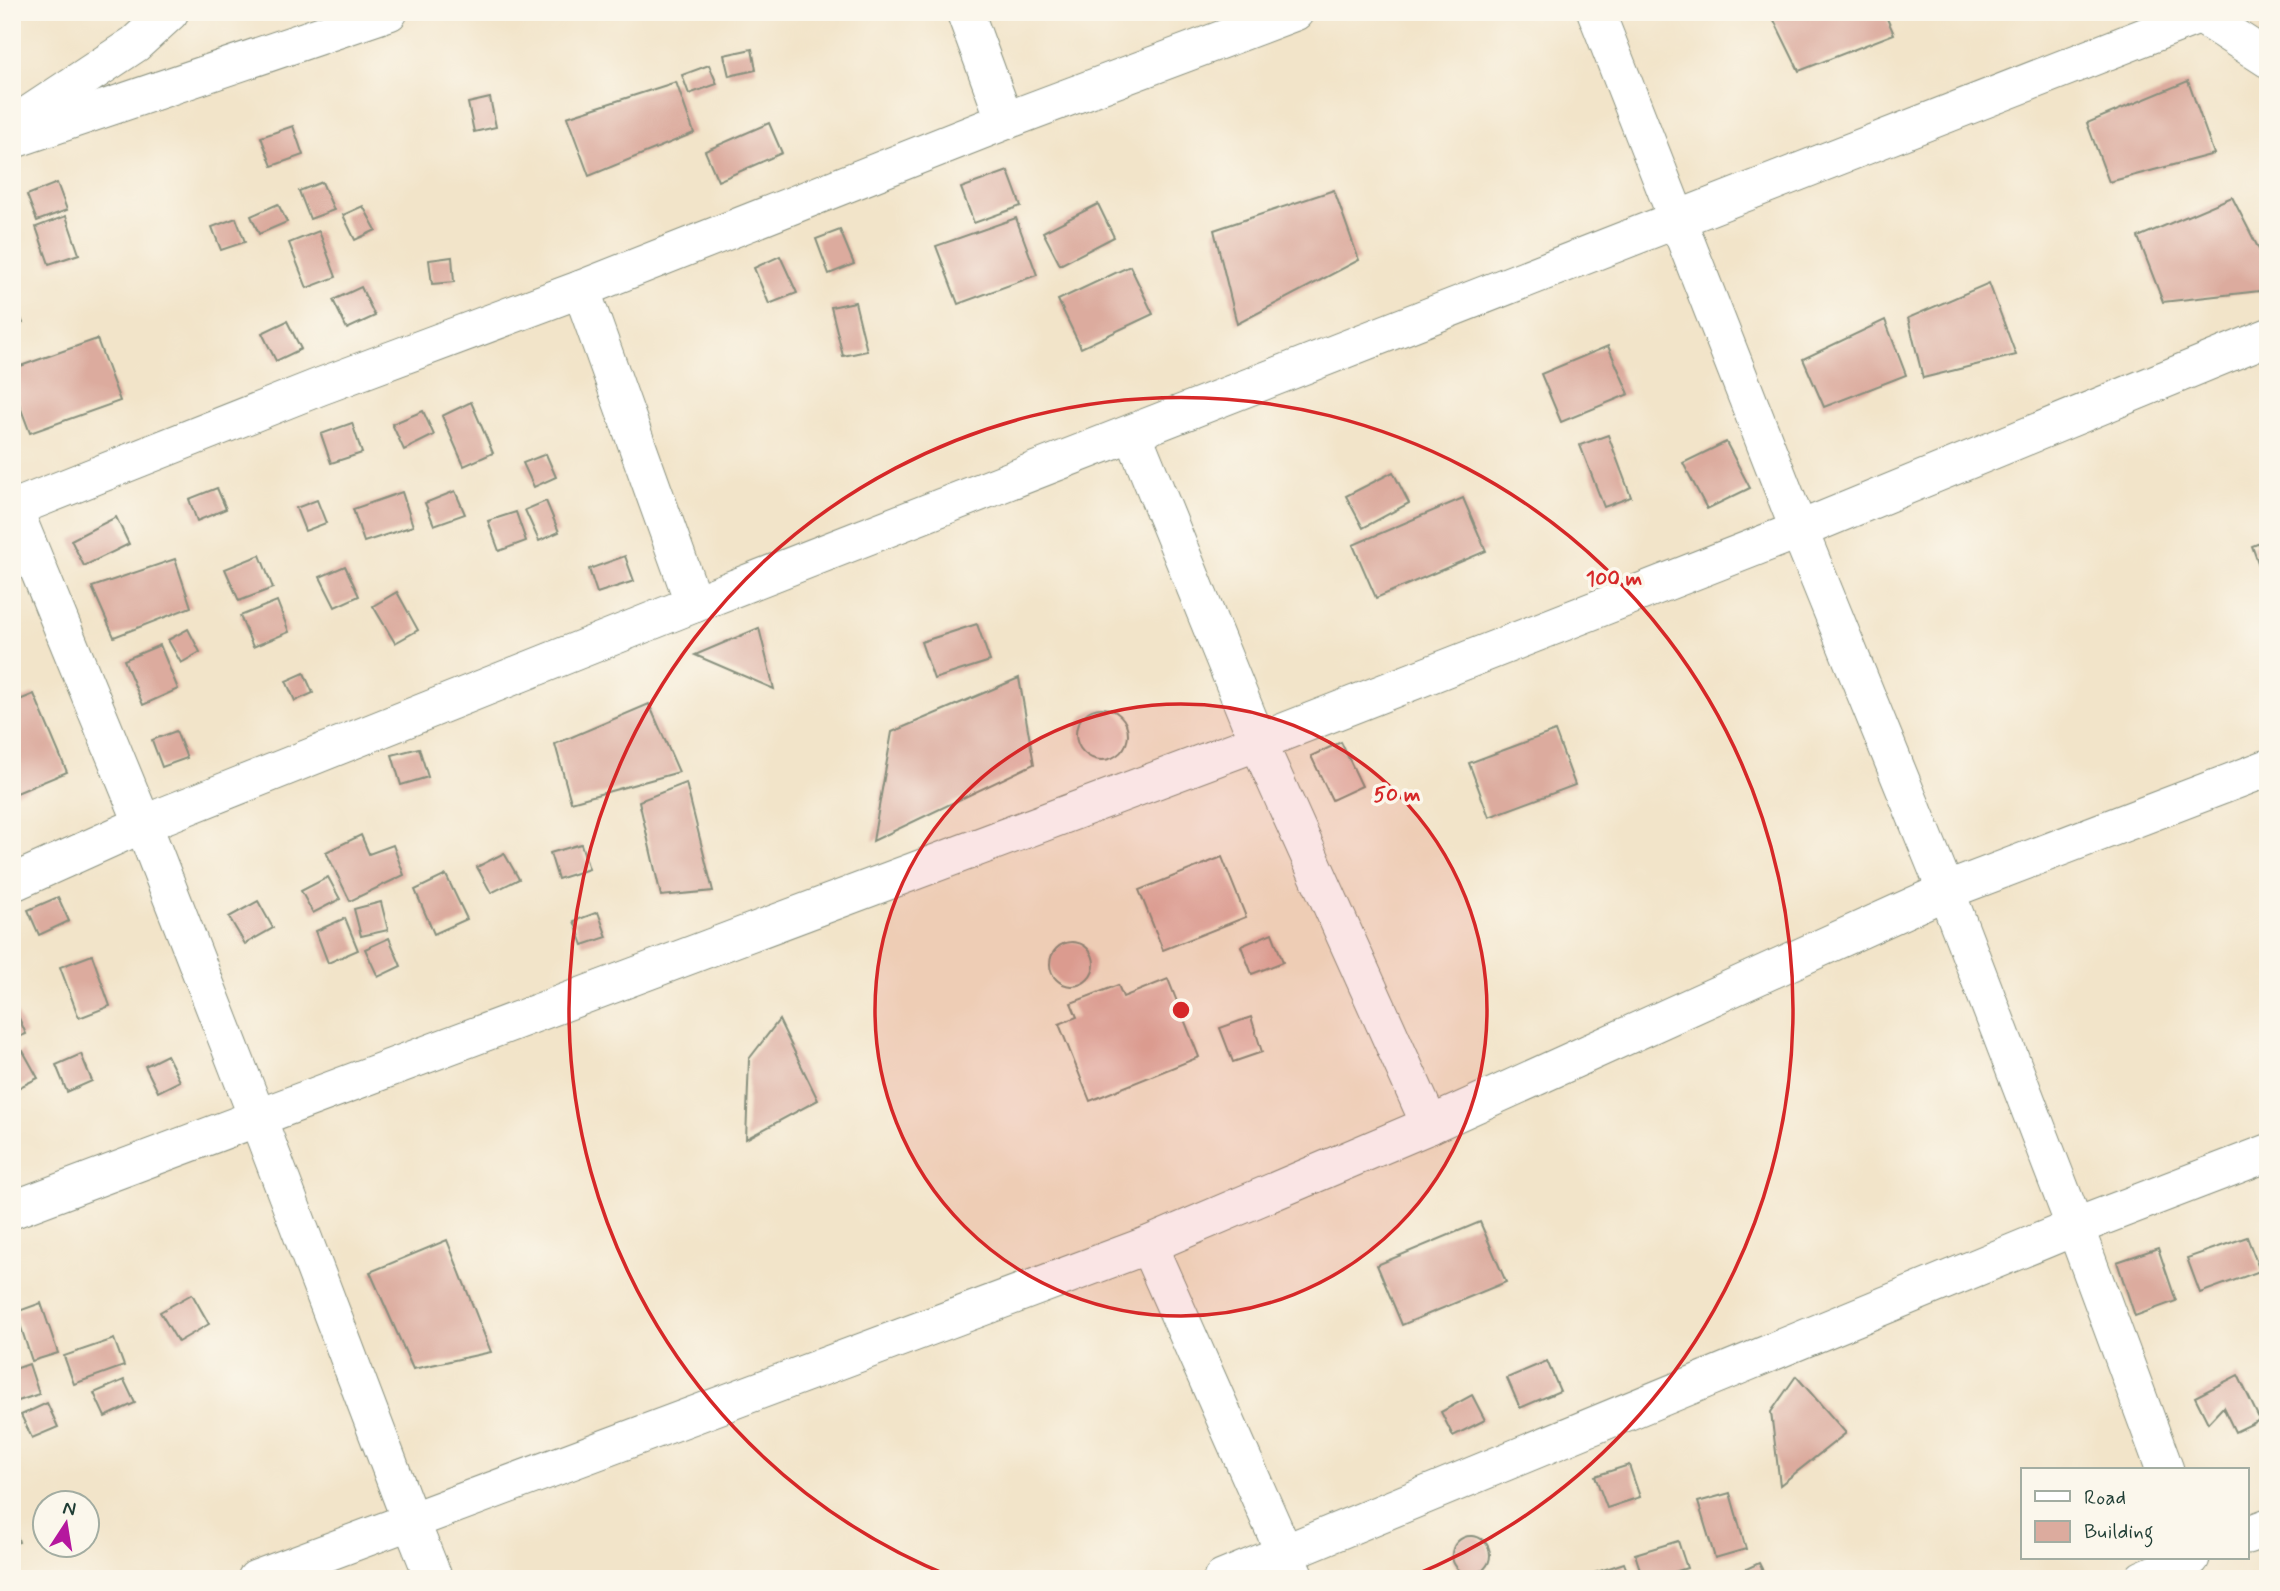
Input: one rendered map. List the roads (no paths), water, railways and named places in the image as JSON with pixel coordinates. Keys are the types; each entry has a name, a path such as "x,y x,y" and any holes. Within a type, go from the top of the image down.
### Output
{"street":[{"path":"12,126 135,44 170,12"},
{"path":"12,140 389,12"},
{"path":"965,12 1005,121"},
{"path":"434,1579 143,824 13,507 319,387 581,289 1005,121 1295,12"},
{"path":"1596,12 1799,530 1946,891 2164,1468"},
{"path":"12,883 143,824 694,604 2199,14 2268,59"},
{"path":"581,289 694,604"},
{"path":"12,1210 1258,742 1799,530 2268,337"},
{"path":"1133,434 1258,742 1430,1125"},
{"path":"256,1579 1148,1245 1430,1125 1946,891 2268,768"},
{"path":"1222,1579 1290,1566 2075,1227 2268,1153"},
{"path":"1148,1245 1290,1566"},
{"path":"2248,1535 2268,1527"},
{"path":"2143,1579 2186,1560"},
{"path":"2198,1560 2206,1579"}]}
